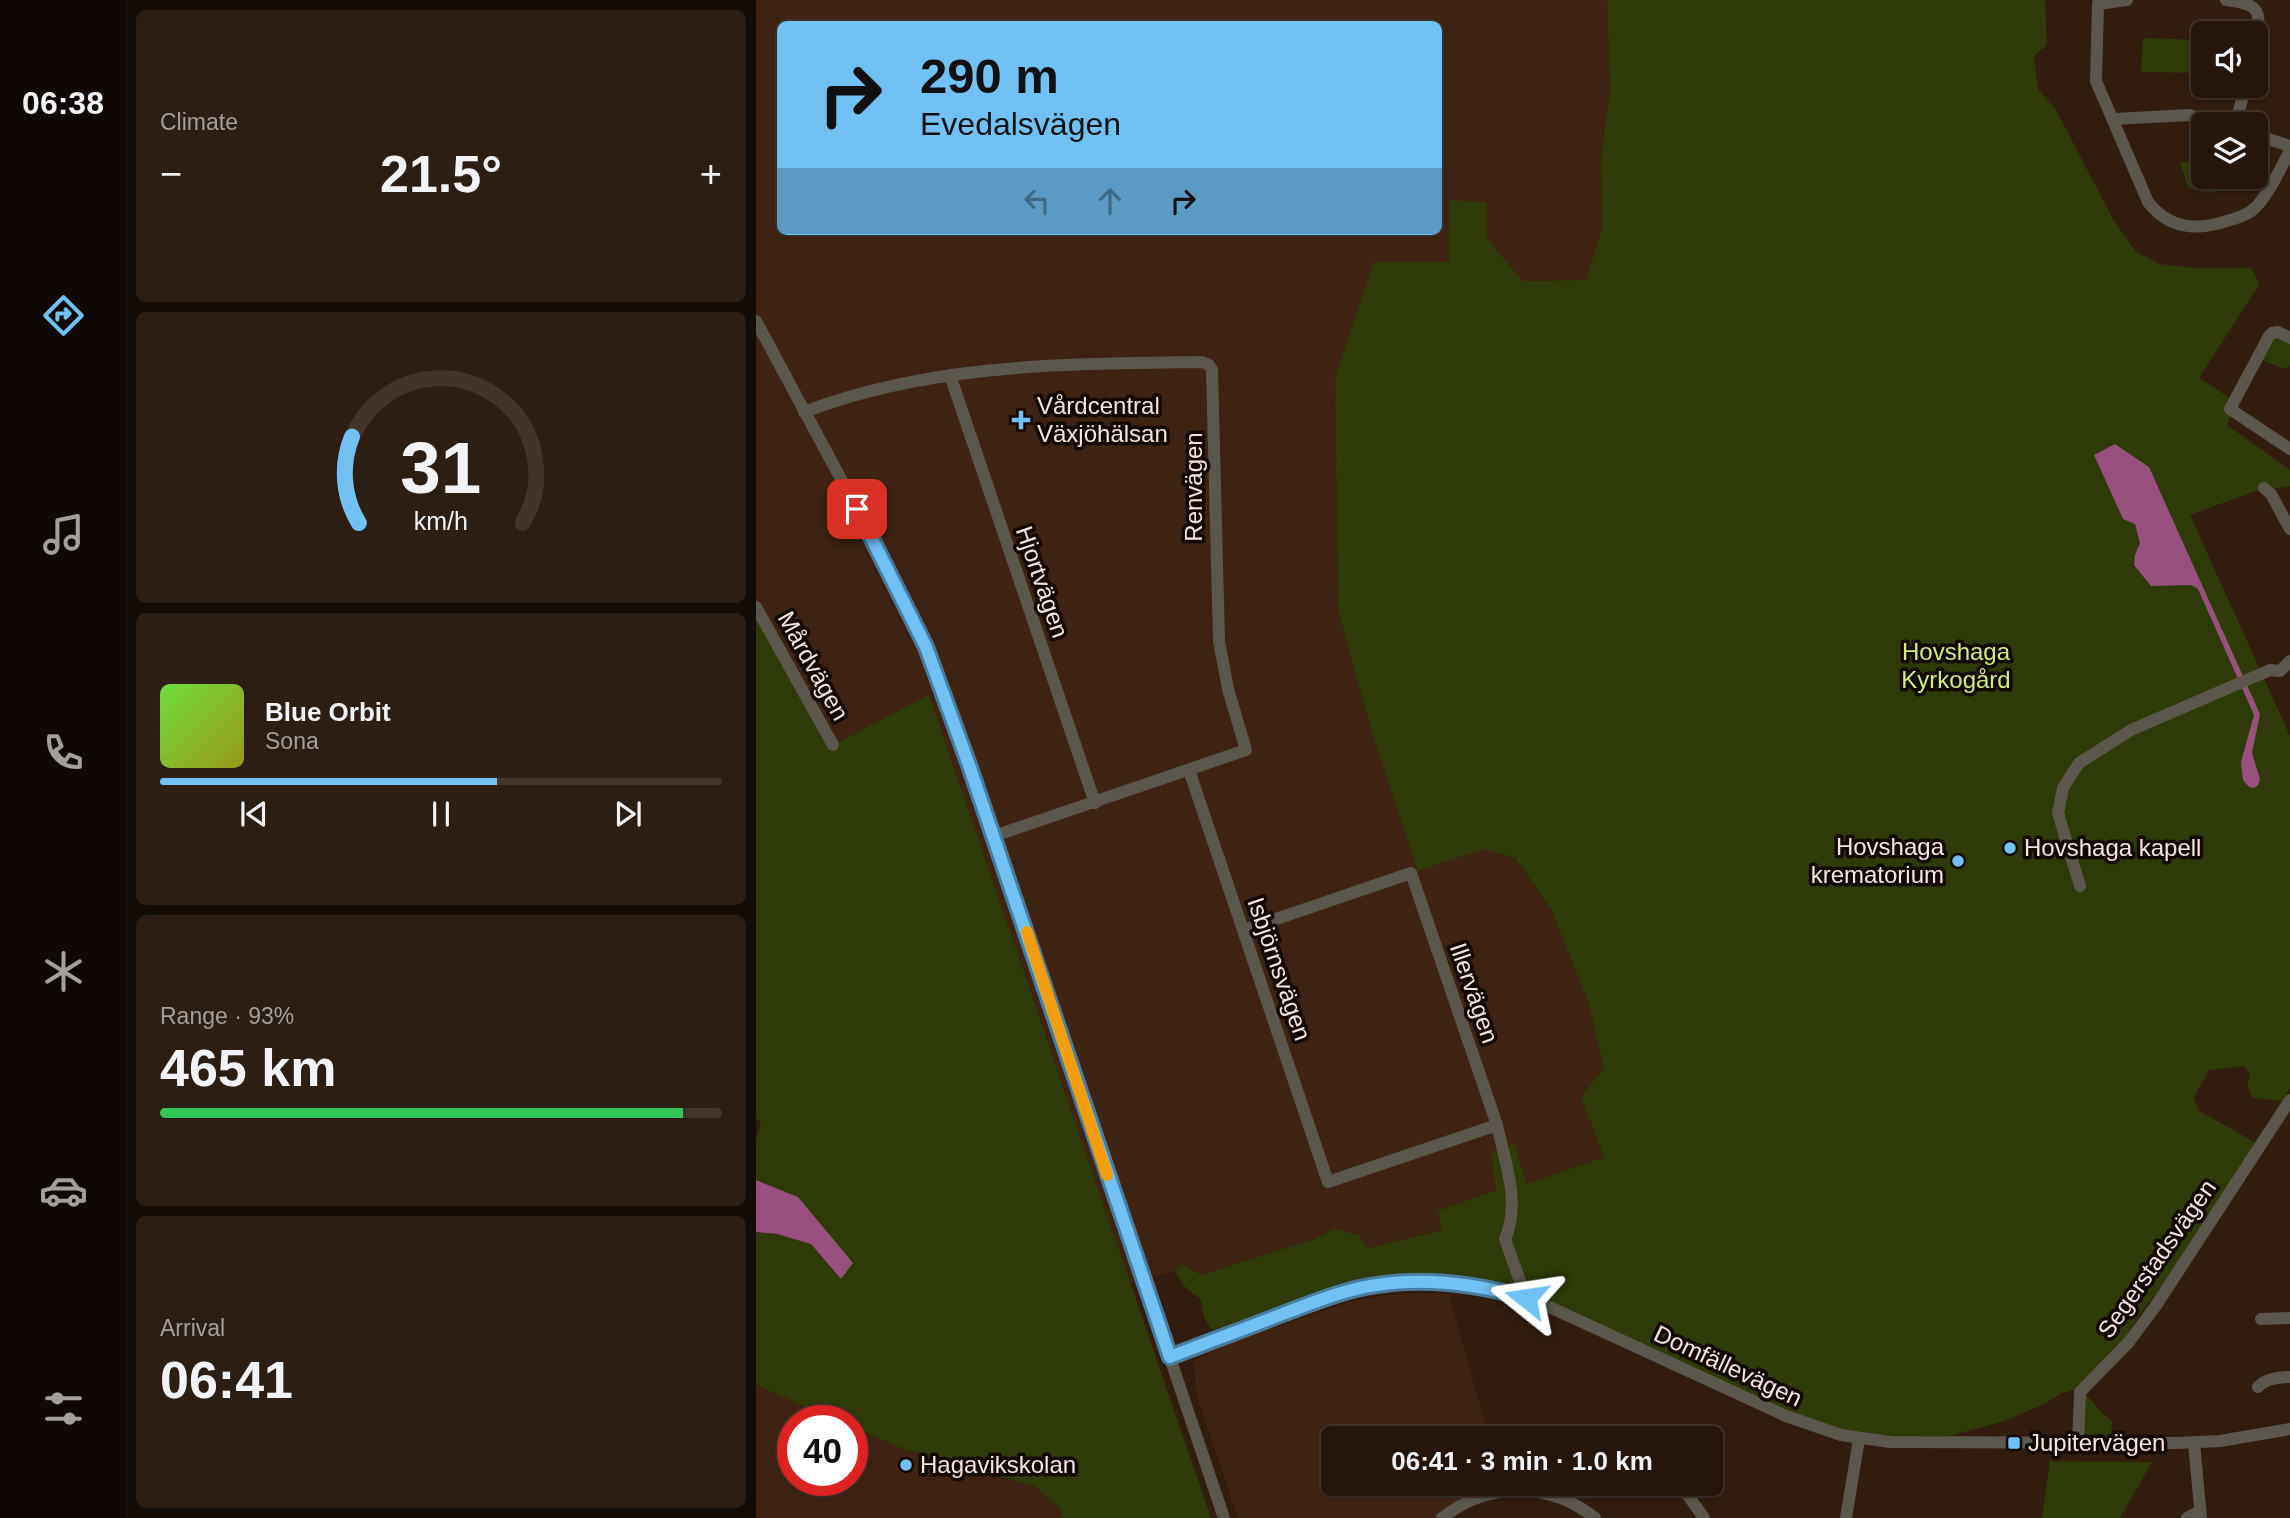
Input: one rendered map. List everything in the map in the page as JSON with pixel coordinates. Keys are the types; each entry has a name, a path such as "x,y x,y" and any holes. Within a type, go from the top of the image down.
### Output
{"street":[{"path":"2127,0 2098,4 2096,81 2148,202 2170,222 2184,227 2212,225 2250,212 2259,204 2290,148 2268,140"},
{"path":"2226,0 2248,3 2255,7 2258,21"},
{"path":"2114,119 2191,116"},
{"path":"756,321 870,533 926,647 994,836 1224,1518"},
{"path":"2290,338 2272,332 2236,394 2230,410 2290,449"},
{"name":"Renvägen","path":"804,412 856,395 950,375 1002,368 1202,362 1212,370 1219,641 1227,689 1246,750 994,836"},
{"name":"Hjortvägen","path":"950,375 1094,803"},
{"path":"2264,488 2271,494 2290,529"},
{"name":"Mårdvägen","path":"756,607 833,745"},
{"path":"2080,886 2059,813 2063,788 2080,764 2131,730 2242,681 2270,670 2280,671 2290,662"},
{"name":"Isbjörnsvägen","path":"1189,770 1328,1182 1497,1125"},
{"name":"Illervägen","path":"1244,930 1411,873 1497,1125"},
{"name":"Segerstadsvägen","path":"2078,1444 2080,1392 2128,1343 2155,1307 2290,1100"},
{"path":"1497,1125 1512,1194 1511,1226 1505,1239 1526,1298"},
{"name":"Domfällevägen","path":"1170,1357 1333,1295 1376,1285 1422,1281 1450,1282 1496,1289 1526,1298 1786,1416 1822,1430 1859,1439 1890,1442 2194,1443 2290,1429"},
{"path":"2261,1318 2290,1318"},
{"path":"2258,1387 2272,1379 2290,1377"},
{"path":"1846,1518 1859,1439"},
{"path":"2188,1518 2200,1514 2194,1443"},
{"path":"1442,1518 1479,1497 1519,1490 1544,1492 1566,1499 1595,1518"},
{"path":"1688,1496 1704,1518"}],"shaded area":[{"path":"756,0 1607,0 1610,90 1601,159 1602,229 1586,280 1523,281 1487,239 1449,262 1374,263 1335,378 1338,610 1371,729 1419,871 1484,849 1514,858 1551,909 1588,1001 1604,1068 1581,1097 1604,1157 1527,1184 1514,1145 1497,1189 1438,1211 1443,1229 1368,1248 1334,1230 1315,1239 1201,1275 1182,1264 1175,1271 1131,1284 929,696 833,745 756,607"},
{"path":"2115,444 2149,467 2260,714 2252,753 2260,779 2254,788 2249,787 2243,780 2241,762 2254,715 2198,589 2191,585 2151,586 2134,565 2140,543 2135,524 2123,519 2094,455"},
{"path":"756,1180 798,1197 853,1263 841,1279 811,1244 777,1234 756,1232"},
{"path":"1449,1294 1486,1426 1321,1426 1321,1496 1493,1496 1442,1518 1238,1518 1197,1398 1193,1361 1231,1342 1350,1302 1379,1296"},
{"name":"Hagavikskolan","path":"756,1385 802,1405 777,1405 777,1496 868,1496 868,1434 904,1449 1035,1486 1062,1511 1062,1518 756,1518"}],"green space":[{"name":"Hovshaga Kyrkogård","path":"1607,0 2045,0 2047,45 2034,56 2038,89 2055,108 2113,219 2136,252 2160,264 2195,268 2252,268 2259,285 2199,378 2230,398 2231,415 2227,425 2290,470 2290,486 2253,492 2190,515 2290,736 2290,1088 2282,1101 2253,1098 2247,1085 2250,1074 2244,1066 2209,1070 2194,1097 2198,1110 2256,1143 2171,1276 2141,1312 2122,1343 2077,1389 2062,1393 2005,1421 1949,1436 1896,1437 1816,1422 1479,1281 1333,1291 1212,1330 1204,1318 1201,1300 1184,1286 1175,1271 1182,1264 1201,1275 1315,1239 1334,1229 1359,1235 1368,1248 1442,1230 1438,1211 1496,1190 1491,1154 1514,1144 1527,1184 1604,1157 1581,1097 1604,1068 1588,1001 1551,909 1515,858 1484,849 1418,871 1371,729 1338,610 1335,378 1374,262 1449,262 1449,200 1487,202 1487,239 1523,281 1586,280 1602,229 1601,159 1610,90"},
{"path":"2143,38 2191,40 2191,73 2141,72"},
{"path":"2180,162 2191,162 2191,188 2188,187"},
{"path":"2195,189 2220,189 2208,193"},
{"path":"2273,337 2290,342 2290,365 2285,369 2261,360"},
{"path":"756,607 833,745 929,695 1211,1518 1062,1518 1062,1511 1035,1486 904,1449 868,1434 868,1405 802,1405 756,1385 756,1232 777,1234 811,1244 841,1279 798,1197 756,1180 756,1140 761,1122 756,1118"},
{"path":"2086,1394 2112,1421 2111,1438 2088,1438 2084,1434"},
{"path":"2050,1461 2152,1462 2120,1518 2042,1518"}],"slow traffic":[{"path":"1027,932 1107,1175"}],"place":[{"name":"Vårdcentral Växjöhälsan","path":"1021,420"},
{"name":"Hovshaga kapell","path":"2010,848"},
{"name":"Hovshaga krematorium","path":"1958,861"},
{"name":"Jupitervägen","path":"2014,1443"},
{"name":"Hagavikskolan","path":"906,1465"}],"route":[{"path":"857,509 926,647 969,765 1170,1357 1333,1295 1376,1285 1422,1281 1450,1282 1496,1289 1526,1298"}]}
